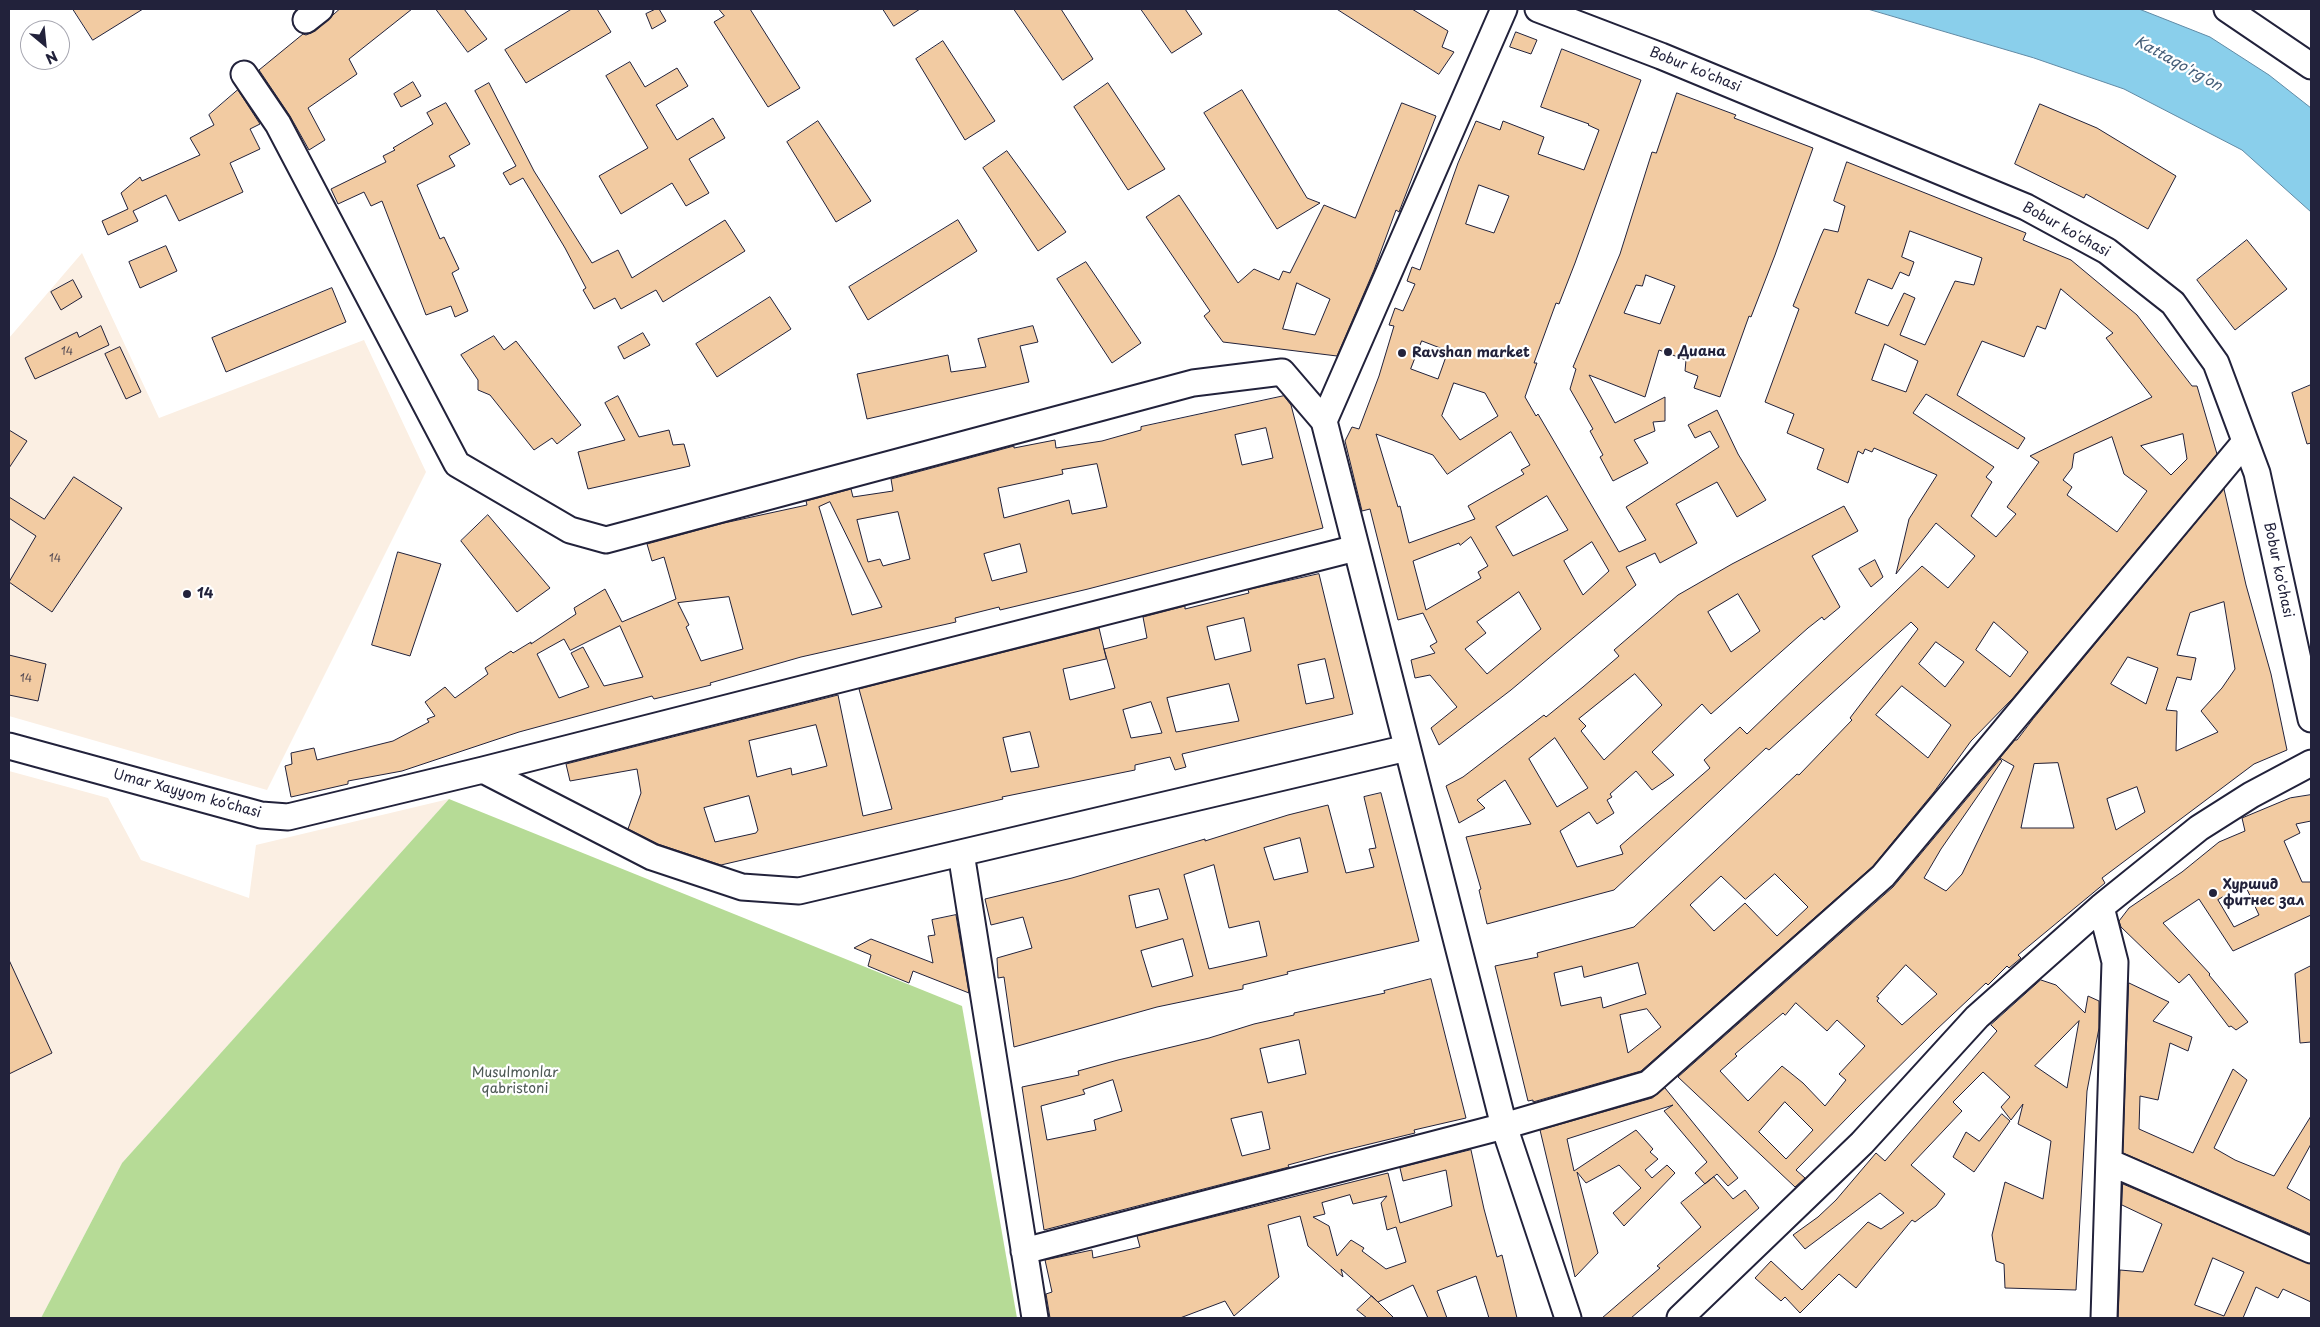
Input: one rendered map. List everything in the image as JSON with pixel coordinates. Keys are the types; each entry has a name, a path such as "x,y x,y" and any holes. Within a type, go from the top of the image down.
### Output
{"street":[{"path":"1324,421 1504,9"},
{"name":"Bobur ko'chasi","path":"1538,9 1678,63 2017,204 2106,251 2173,303 2216,363 2257,473 2311,720"},
{"path":"2227,9 2311,66"},
{"path":"244,74 278,124 457,464 570,530 606,540 1193,383 1282,372 1324,421 1504,1126 1568,1318"},
{"path":"1024,1251 1504,1126 1648,1084 1883,876 2245,442"},
{"name":"Umar Xayyom ko‘chasi","path":"9,746 260,814 288,817 483,770 1356,548"},
{"path":"483,770 652,856 742,887 799,891 1407,748"},
{"path":"1680,1318 1862,1142 1977,1017 2101,907 2199,828 2251,795 2311,763"},
{"path":"961,853 1034,1318"},
{"path":"2101,907 2115,962 2104,1318"},
{"path":"2109,1162 2311,1250"}],"shaded area":[{"name":"14","path":"82,253 159,418 364,340 426,472 267,790 9,716 9,338"},
{"path":"9,771 108,798 141,860 249,898 256,845 449,799 122,1163 41,1318 9,1318"}],"green space":[{"name":"Musulmonlar qabristoni","path":"449,799 962,1006 1017,1318 41,1318 122,1163"}],"water":[{"name":"Kattaqo'rg'on","path":"1868,9 2139,9 2210,37 2269,75 2311,108 2311,212 2242,150 2124,89 2034,58"}],"building":[{"path":"73,9 143,9 93,40"},
{"path":"340,9 412,9 349,59 357,74 308,108 325,140 309,150 290,116 259,70 303,34 306,35 315,31"},
{"path":"436,9 464,9 487,39 468,52"},
{"path":"572,9 597,9 611,32 526,83 505,50"},
{"path":"659,9 666,21 652,29 646,14"},
{"path":"719,9 750,9 800,88 768,107 714,22 724,16"},
{"path":"883,9 920,9 894,26"},
{"path":"1014,9 1061,9 1093,59 1063,80"},
{"path":"1141,9 1185,9 1202,34 1172,53"},
{"path":"1337,9 1412,9 1448,31 1442,47 1454,52 1439,74"},
{"path":"1516,32 1537,40 1531,54 1510,47"},
{"path":"943,41 995,121 965,140 916,59"},
{"path":"1562,49 1641,80 1575,263 1559,304 1556,303 1534,363 1537,363 1525,397 1536,416 1538,414 1619,552 1646,540 1626,507 1719,447 1710,431 1695,438 1688,425 1717,410 1738,454 1766,500 1737,517 1717,482 1676,504 1697,543 1660,563 1655,553 1626,567 1636,585 1511,690 1439,745 1431,728 1457,707 1430,675 1415,678 1411,660 1435,653 1430,646 1437,642 1423,613 1398,620 1370,509 1362,511 1345,441 1352,427 1359,429 1379,376 1394,326 1389,325 1395,308 1403,311 1415,284 1407,281 1412,267 1420,270 1458,163 1476,121 1500,130 1503,121 1544,137 1538,154 1584,170 1599,130 1589,124 1541,107","holes":["1479,185 1509,196 1494,233 1466,224","1422,341 1448,351 1438,379 1411,369","1454,383 1485,393 1498,416 1460,440 1442,416","1511,432 1530,465 1521,470 1524,474 1468,506 1475,519 1409,543 1400,506 1398,507 1376,434 1433,455 1447,474","1547,496 1568,530 1513,556 1496,527","1471,537 1488,566 1478,572 1481,578 1426,610 1413,561 1459,543 1460,545","1592,542 1609,571 1583,595 1564,561","1519,592 1541,629 1487,674 1465,649 1486,633 1477,622"]},
{"path":"630,62 645,87 677,68 688,86 656,105 677,140 713,118 725,138 689,159 709,193 686,206 672,183 621,214 599,176 648,148 606,76"},
{"path":"413,82 421,96 401,107 394,94"},
{"path":"489,83 534,171 592,263 618,250 632,278 725,220 745,251 663,302 656,290 621,309 615,298 594,309 583,290 586,288 565,248 523,178 510,185 503,173 516,166 475,91"},
{"path":"1108,83 1165,169 1128,190 1074,107"},
{"path":"238,90 260,124 250,129 260,149 230,163 243,192 179,221 166,195 133,211 138,221 108,235 102,221 128,209 121,193 140,177 142,181 200,155 190,138 214,125 209,115"},
{"path":"1242,90 1307,198 1320,203 1277,229 1204,113"},
{"path":"1677,93 1736,115 1734,118 1813,148 1775,255 1751,317 1749,316 1720,397 1694,388 1698,376 1685,371 1686,360 1659,350 1645,397 1589,375 1615,423 1665,397 1665,421 1653,422 1655,431 1634,440 1648,463 1613,481 1600,457 1603,455 1590,431 1593,429 1570,389 1576,369 1573,367 1620,254 1652,152 1656,153","holes":["1646,275 1675,286 1660,324 1624,313 1636,285 1642,286"]},
{"path":"446,103 470,144 449,156 455,166 417,185 440,239 444,237 459,269 452,273 468,311 455,317 451,306 426,315 382,201 371,206 364,192 338,204 331,189 386,162 383,156 433,124 427,113"},
{"path":"1402,103 1436,116 1399,212 1396,210 1374,270 1337,356 1223,342 1204,316 1210,311 1146,217 1179,195 1238,283 1254,269 1279,280 1283,271 1290,273 1324,205 1355,218","holes":["1297,283 1330,299 1315,335 1283,329"]},
{"path":"2040,104 2097,128 2176,176 2148,229 2086,194 2084,198 2015,164"},
{"path":"818,121 871,201 836,222 787,142"},
{"path":"1007,151 1066,232 1038,251 983,168"},
{"path":"1847,162 2026,233 2023,240 2071,260 2137,315 2192,386 2197,386 2217,454 2013,698 1971,741 1934,792 1873,866 1641,1071 1533,1102 1533,1100 1528,1101 1495,966 1538,957 1537,953 1634,927 1797,774 1799,775 1852,720 1850,718 1918,629 1911,622 1769,750 1766,748 1614,890 1487,924 1479,890 1481,889 1466,837 1531,824 1505,780 1477,800 1485,808 1459,823 1446,786 1463,777 1544,715 1546,717 1583,687 1619,656 1614,650 1678,595 1732,564 1844,506 1858,531 1812,556 1840,607 1824,620 1822,617 1808,628 1711,714 1702,704 1652,752 1674,775 1652,790 1636,771 1610,794 1612,797 1607,800 1614,813 1597,824 1589,812 1560,831 1577,867 1623,854 1620,846 1710,768 1704,760 1740,727 1747,734 1922,566 1948,588 1975,556 1936,523 1896,574 1909,519 1937,475 1874,448 1872,452 1865,449 1863,454 1858,451 1848,483 1817,469 1824,449 1787,433 1794,414 1765,402 1799,309 1793,306 1820,238 1824,229 1838,232 1845,206 1834,201","holes":["1910,231 1982,258 1974,285 1955,281 1925,345 1900,335 1915,298 1904,293 1888,326 1855,313 1868,279 1892,289 1900,272 1909,276 1914,262 1902,257","2061,289 2113,333 2106,338 2152,397 2030,456 2039,462 2007,507 2016,514 1996,537 1971,516 1992,482 1986,477 1994,467 1913,413 1926,394 2018,449 2025,438 1957,395 1982,341 2024,357 2037,326 2045,329","1885,344 1918,361 1906,392 1872,380","2183,434 2187,459 2171,475 2141,446","2112,437 2124,474 2147,491 2117,532 2067,495 2072,487 2063,480 2072,468 2074,454","1738,594 1760,631 1731,652 1708,612","1994,622 2028,652 2010,677 1976,650","1936,642 1964,662 1945,687 1919,664","1635,674 1662,705 1604,760 1581,731 1586,726 1579,719","1902,686 1951,725 1928,758 1876,715","1555,738 1588,788 1557,807 1529,759","1775,874 1808,907 1777,936 1745,903 1714,931 1690,905 1721,876 1745,899","1638,963 1646,994 1603,1008 1601,997 1561,1006 1554,973 1582,966 1584,977","1647,1009 1661,1027 1628,1053 1620,1015"]},
{"path":"958,220 977,251 868,320 849,287"},
{"path":"2247,240 2287,289 2235,330 2197,280"},
{"path":"166,246 177,271 140,288 129,262"},
{"path":"1086,262 1141,343 1112,363 1057,279"},
{"path":"73,280 82,297 61,310 51,292"},
{"path":"332,288 346,322 226,372 212,338"},
{"path":"770,297 791,329 717,377 696,344"},
{"path":"101,326 109,345 35,379 25,358 77,332 79,337"},
{"path":"1033,326 1038,342 1020,346 1029,382 867,419 857,374 948,355 951,372 986,367 978,339"},
{"path":"643,333 650,345 624,359 618,347"},
{"path":"494,336 504,350 516,341 581,425 557,444 552,438 534,450 490,395 478,390 478,380 461,355"},
{"path":"120,347 141,392 126,399 105,354"},
{"path":"2311,385 2311,443 2307,444 2292,393"},
{"path":"618,396 639,437 669,430 673,445 684,444 690,466 588,489 578,452 625,440 605,403"},
{"path":"1284,396 1291,405 1323,528 1088,589 1000,610 999,607 955,618 956,622 801,657 710,683 711,685 654,699 652,696 519,732 402,771 348,781 348,784 291,797 285,766 292,764 291,753 314,748 317,760 393,741 429,722 427,719 435,716 425,702 445,687 455,698 488,674 485,668 511,651 513,653 531,642 531,644 576,614 574,608 605,589 622,622 676,599 664,557 652,561 647,544 724,523 807,505 806,501 851,489 853,497 893,491 891,479 1014,446 1014,448 1055,440 1056,448 1102,441 1141,430 1141,427","holes":["1266,428 1273,458 1242,465 1235,435","1097,464 1107,507 1072,514 1069,500 1004,518 998,488 1063,474 1062,470","830,502 882,607 852,615 819,507","898,512 910,559 883,566 880,559 868,562 857,520","1020,544 1027,572 992,581 984,554","729,597 743,649 701,661 686,627 689,625 678,603","620,626 643,677 604,686 583,647 571,653 589,687 559,698 537,654 564,639 570,650"]},
{"path":"9,430 27,441 9,468"},
{"path":"74,477 122,508 52,612 9,582 36,536 9,518 9,497 44,519"},
{"path":"2224,489 2246,585 2271,674 2287,750 2254,764 2102,878 2105,883 2018,955 2021,958 2009,968 2007,966 1988,985 1986,983 1852,1113 1796,1170 1805,1178 1795,1187 1678,1077 1893,887 2000,759 2002,761 1941,849 1924,878 1946,891 1962,874 2014,766 2000,758","holes":["2224,602 2235,669 2222,688 2201,711 2218,732 2176,751 2177,711 2166,710 2177,677 2191,680 2196,658 2177,655 2190,613","2128,657 2158,668 2146,704 2111,684","2058,763 2074,828 2021,828 2034,764","2137,787 2145,812 2116,830 2107,799","1906,965 1937,994 1902,1025 1877,1001 1879,998 1877,997","1796,1003 1827,1031 1837,1020 1865,1046 1839,1074 1846,1080 1825,1106 1803,1083 1782,1066 1748,1101 1720,1071 1737,1056 1735,1054 1783,1013 1785,1015","1785,1102 1813,1130 1786,1159 1759,1132"]},
{"path":"488,515 550,588 517,612 461,541"},
{"path":"398,552 441,564 410,656 372,645"},
{"path":"1875,560 1883,577 1871,587 1859,569"},
{"path":"1319,574 1353,714 1182,754 1186,767 1175,770 1170,757 1135,765 1135,770 1002,797 1003,799 721,865 658,844 628,829 641,793 637,769 570,781 566,764 838,695 863,816 892,809 859,689 1099,628 1104,649 1147,638 1143,617 1249,593 1248,590","holes":["1244,618 1251,651 1215,660 1207,627","1104,649 1115,688 1070,700 1063,669 1106,659","1325,659 1334,698 1306,704 1298,665","1229,684 1239,721 1176,732 1167,698","1151,702 1162,733 1131,738 1123,710","816,725 827,766 792,775 791,768 757,777 749,741","1030,732 1039,767 1011,772 1003,738","749,796 758,830 756,833 715,842 704,808"]},
{"path":"9,655 46,664 38,701 9,695"},
{"path":"1381,793 1419,941 1287,972 1288,974 1243,985 1243,989 1157,1007 1014,1047 1004,977 998,978 997,958 1032,948 1023,917 991,925 985,899 1072,878 1328,805 1346,873 1374,867 1369,849 1376,848 1364,797","holes":["1300,838 1308,872 1274,880 1264,848","1214,865 1229,928 1259,921 1267,956 1209,969 1184,875","1159,889 1168,919 1136,928 1129,896","1183,939 1193,976 1152,987 1141,951"]},
{"path":"2311,795 2311,821 2296,824 2300,833 2284,841 2302,882 2311,882 2311,915 2233,951 2199,899 2163,923 2210,974 2248,1022 2236,1030 2231,1026 2229,1027 2189,974 2179,983 2121,927 2119,921 2129,908 2182,872 2219,842 2245,831 2242,818 2290,798","holes":["2245,885 2259,915 2234,927 2218,900"]},
{"path":"956,915 969,993 913,971 909,983 868,966 871,955 854,948 871,939 933,963 928,936 935,935 932,920"},
{"path":"9,960 52,1053 9,1074"},
{"path":"2311,966 2311,1042 2300,1043 2295,974"},
{"path":"1431,979 1466,1118 1414,1130 1415,1133 1288,1165 1289,1167 1044,1230 1022,1087 1079,1075 1078,1071 1209,1038 1254,1024 1294,1015 1294,1013 1385,993 1384,991","holes":["1299,1040 1306,1074 1268,1083 1260,1049","1113,1080 1122,1111 1094,1120 1096,1130 1047,1140 1041,1106 1085,1094 1083,1090","1262,1112 1270,1149 1242,1156 1231,1119"]},
{"path":"2041,980 2056,985 2085,1013 2088,996 2099,1001 2099,1028 2087,1091 2076,1290 2005,1288 2004,1264 1996,1261 1992,1235 2005,1182 2043,1199 2051,1141 2018,1124 2023,1104 2011,1120 2001,1107 2010,1097 1983,1072 1953,1102 1962,1111 1911,1165 1945,1194 1936,1206 1915,1222 1912,1220 1856,1288 1839,1274 1800,1313 1785,1297 1781,1301 1755,1278 1771,1261 1802,1290 1868,1222 1881,1229 1904,1213 1880,1193 1805,1249 1793,1235 1818,1217 1836,1200 1876,1153 1885,1161 1997,1031 1991,1025","holes":["2079,1021 2067,1088 2035,1066"]},
{"path":"2129,983 2169,1002 2153,1021 2192,1037 2188,1051 2170,1043 2158,1100 2140,1096 2139,1129 2193,1153 2233,1069 2247,1080 2214,1148 2235,1160 2274,1176 2311,1116 2311,1144 2287,1188 2311,1201 2311,1234 2123,1153"},
{"path":"1665,1088 1738,1178 1728,1186 1717,1174 1705,1184 1695,1173 1707,1162 1664,1111 1673,1105 1567,1139 1574,1171 1636,1130 1653,1149 1650,1152 1658,1159 1645,1170 1652,1178 1667,1165 1675,1173 1624,1226 1613,1213 1641,1188 1619,1165 1586,1183 1577,1172 1598,1253 1575,1277 1540,1130 1652,1098"},
{"path":"2002,1114 2010,1121 1974,1172 1953,1157 1966,1132 1979,1141"},
{"path":"1471,1150 1497,1257 1502,1255 1517,1318 1489,1318 1476,1276 1437,1291 1447,1318 1428,1318 1413,1285 1378,1302 1341,1269 1343,1277 1308,1246 1300,1216 1268,1225 1279,1277 1234,1316 1225,1301 1180,1318 1050,1318 1046,1294 1052,1292 1045,1260 1092,1250 1093,1258 1140,1247 1137,1236 1388,1173 1400,1223 1452,1206 1446,1170 1403,1181 1400,1168","holes":["1350,1195 1353,1204 1387,1196 1381,1203 1387,1230 1396,1227 1406,1262 1386,1269 1362,1251 1364,1248 1351,1240 1337,1256 1329,1226 1313,1217 1325,1214 1322,1203"]},
{"path":"1714,1177 1733,1199 1745,1190 1759,1208 1631,1318 1602,1318 1660,1268 1657,1266 1701,1227 1681,1203"},
{"path":"2123,1184 2311,1264 2311,1302 2283,1289 2278,1298 2256,1287 2243,1318 2118,1318 2120,1270 2143,1272 2162,1224 2122,1205","holes":["2213,1258 2244,1272 2224,1316 2195,1305"]},
{"path":"1372,1296 1394,1318 1367,1318 1357,1310"}],"place":[{"name":"Диана","path":"1668,352"},
{"name":"Ravshan market","path":"1402,353"},
{"name":"14","path":"187,594"},
{"name":"Хуршид фитнес зал","path":"2213,893"}]}
